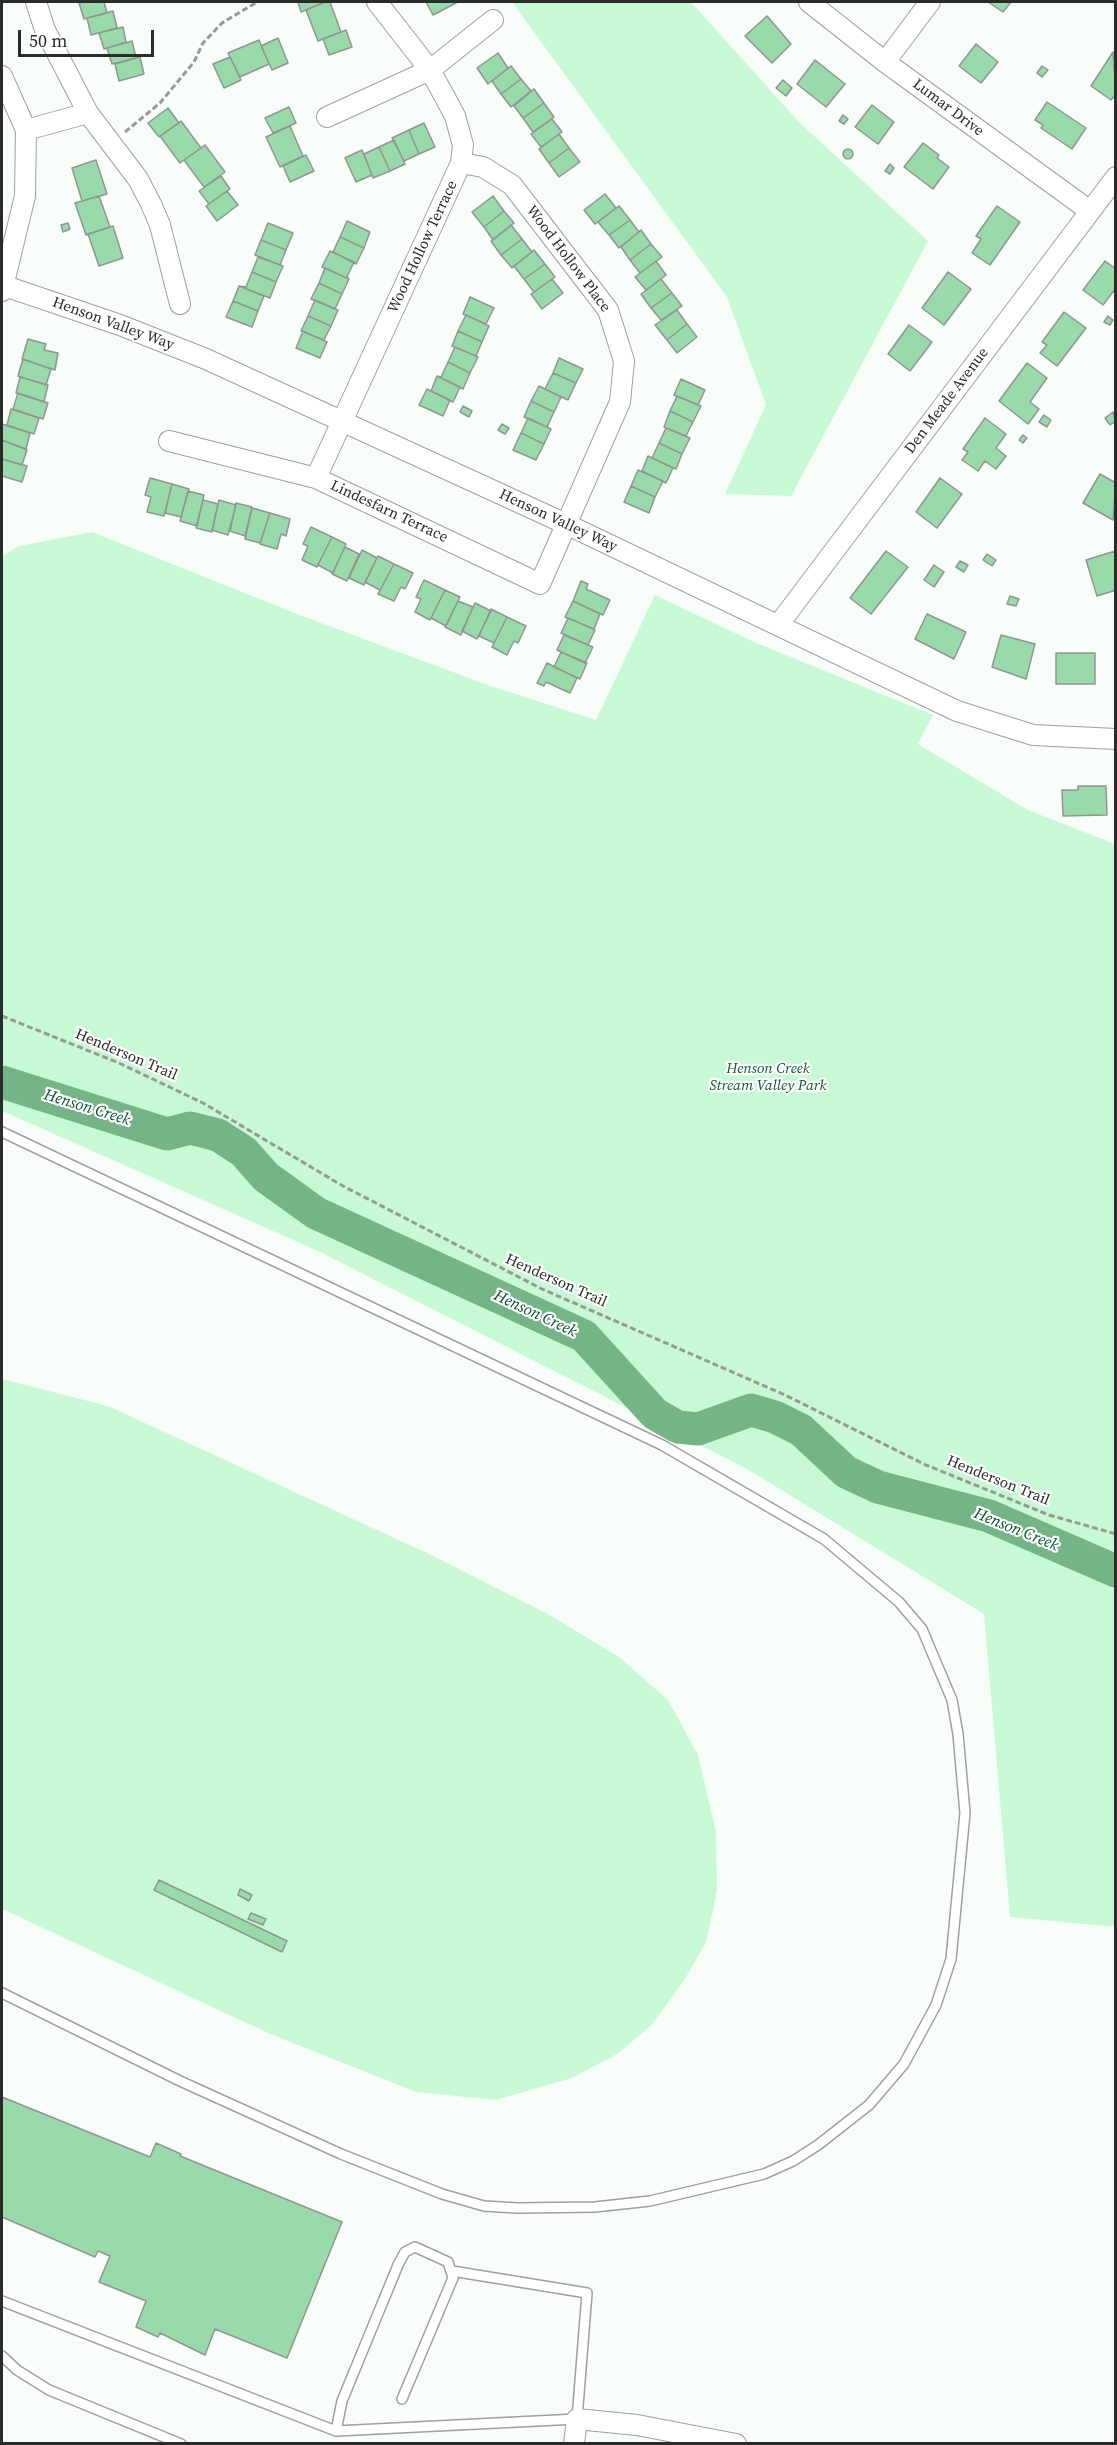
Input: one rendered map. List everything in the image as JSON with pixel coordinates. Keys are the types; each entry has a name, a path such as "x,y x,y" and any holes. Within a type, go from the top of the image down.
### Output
{"street":[{"path":"36,2 45,30 88,113 138,179 160,225 180,304"},
{"path":"376,2 430,70"},
{"name":"Lumar Drive","path":"809,2 885,62 1090,211"},
{"path":"885,62 930,2"},
{"path":"327,117 430,70 492,20"},
{"name":"Wood Hollow Terrace","path":"316,478 461,163 463,145 455,116 430,70"},
{"path":"2,76 26,130 25,196 2,287"},
{"path":"26,130 88,113"},
{"name":"Wood Hollow Place","path":"461,163 483,167 512,185 608,310 620,342 624,361 620,402 566,524"},
{"name":"Den Meade Avenue","path":"779,624 1116,177"},
{"name":"Henson Valley Way","path":"2,287 78,310 195,355 566,524 779,624 922,695 981,720 1033,735 1116,739"},
{"name":"Lindesfarn Terrace","path":"169,441 316,478 540,584 566,524"},
{"path":"574,2444 577,2419 637,2425 736,2444"}],"lane":[{"path":"2,1132 662,1445 824,1539 899,1602 922,1629 952,1700 958,1734 965,1813 951,1959 936,2005 904,2064 869,2105 818,2145 793,2161 764,2174 650,2201 595,2207 517,2208 484,2206 442,2194 340,2154 180,2081 2,1993"},
{"path":"336,2431 342,2402 405,2252 415,2247 448,2262 453,2278 402,2399"},
{"path":"2,2301 336,2431 577,2419 587,2293 452,2271"},
{"path":"2,2356 17,2370 49,2390 181,2444"}],"path":[{"path":"112,143 160,103 194,62 203,43 222,23 257,2"},
{"name":"Henderson Trail","path":"2,1016 119,1063 203,1103 343,1186 523,1280 785,1395 926,1465 1049,1515 1116,1534"}],"green space":[{"path":"512,2 691,2 799,122 928,241 791,496 725,494 766,405 727,297"},
{"name":"Henson Creek Stream Valley Park","path":"92,532 305,617 488,685 596,720 655,595 754,642 933,715 918,744 1028,810 1115,844 1115,1927 1010,1917 984,1614 747,1469 318,1251 2,1111 2,556 19,546"},
{"path":"2,1379 108,1406 427,1553 548,1614 619,1657 668,1700 698,1755 716,1832 717,1890 706,1943 683,1982 651,2026 617,2054 572,2078 496,2100 416,2092 270,2034 2,1909"}],"building":[{"path":"104,2 107,13 84,19 79,3"},
{"path":"298,2 325,2 301,12"},
{"path":"330,2 341,32 318,41 306,10"},
{"path":"426,2 455,2 456,3 433,15"},
{"path":"988,2 1011,2 1003,12"},
{"path":"113,11 117,28 91,35 87,18"},
{"path":"767,16 791,44 772,63 745,36"},
{"path":"123,27 126,42 104,49 99,33"},
{"path":"346,30 352,47 329,55 323,39"},
{"path":"278,38 288,63 272,70 261,46"},
{"path":"259,40 269,64 240,77 228,53"},
{"path":"132,41 136,58 112,64 107,48"},
{"path":"976,44 998,62 981,83 959,66"},
{"path":"1113,52 1116,94 1111,100 1091,86"},
{"path":"498,53 508,68 488,84 477,68"},
{"path":"140,57 144,74 119,81 115,64"},
{"path":"230,57 241,80 224,88 213,64"},
{"path":"815,60 845,84 826,107 797,84"},
{"path":"511,66 521,79 501,94 492,81"},
{"path":"1042,66 1048,70 1042,77 1037,73"},
{"path":"521,79 531,91 511,107 501,94"},
{"path":"783,80 792,88 786,96 776,88"},
{"path":"534,89 544,103 523,118 514,106"},
{"path":"1047,102 1086,128 1072,149 1041,128 1043,125 1035,120"},
{"path":"544,103 554,117 533,132 523,118"},
{"path":"872,105 894,122 878,144 855,127"},
{"path":"289,107 296,123 273,133 265,118"},
{"path":"168,108 179,123 159,137 148,123"},
{"path":"843,115 848,119 844,124 839,121"},
{"path":"552,119 562,132 541,147 531,134"},
{"path":"181,121 201,148 180,163 160,136"},
{"path":"424,123 435,147 419,154 409,130"},
{"path":"290,126 303,156 280,167 266,137"},
{"path":"409,130 419,154 404,161 392,138"},
{"path":"559,134 569,148 549,163 539,149"},
{"path":"394,140 405,164 390,171 379,147"},
{"path":"923,143 939,155 937,158 949,167 933,189 904,167"},
{"path":"205,145 225,172 204,187 184,160"},
{"path":"379,147 390,171 373,178 364,154"},
{"path":"569,148 580,162 559,177 549,163"},
{"path":"848,149 852,150 852,158 848,159 844,158 843,154 844,150"},
{"path":"362,150 372,175 356,182 345,158"},
{"path":"306,155 314,171 290,182 283,166"},
{"path":"96,160 107,194 82,201 72,168"},
{"path":"890,164 894,168 890,174 885,171"},
{"path":"221,176 230,189 209,204 199,191"},
{"path":"227,191 238,205 217,221 206,206"},
{"path":"605,194 616,208 595,224 584,210"},
{"path":"99,196 110,227 86,235 75,203"},
{"path":"493,196 504,211 484,227 472,212"},
{"path":"619,206 630,220 609,235 598,222"},
{"path":"997,206 1020,222 990,265 972,253 981,239 976,236"},
{"path":"504,211 514,223 493,240 484,227"},
{"path":"630,220 639,232 619,248 609,235"},
{"path":"347,221 370,232 364,248 340,237"},
{"path":"68,223 70,229 63,232 61,225"},
{"path":"268,223 293,233 286,250 261,240"},
{"path":"511,225 522,239 501,255 491,241"},
{"path":"113,226 123,258 99,266 88,234"},
{"path":"641,230 651,244 630,260 621,247"},
{"path":"340,237 364,248 356,264 333,252"},
{"path":"522,239 532,252 512,268 501,255"},
{"path":"261,240 286,250 280,265 255,255"},
{"path":"651,244 662,257 640,273 630,260"},
{"path":"534,250 545,264 524,279 514,266"},
{"path":"330,251 354,262 347,277 349,279 322,267"},
{"path":"258,257 283,266 276,282 252,272"},
{"path":"656,261 666,275 646,290 635,277"},
{"path":"1105,261 1116,269 1116,288 1103,305 1083,290"},
{"path":"545,264 555,277 534,292 524,279"},
{"path":"325,268 349,279 342,294 319,283"},
{"path":"252,272 276,282 270,298 239,286 246,287"},
{"path":"948,272 971,289 944,325 922,308"},
{"path":"552,279 563,293 542,309 531,294"},
{"path":"661,279 672,293 651,308 641,294"},
{"path":"319,283 342,294 335,309 311,299"},
{"path":"239,286 264,296 258,311 233,301"},
{"path":"672,293 682,306 661,320 651,308"},
{"path":"470,297 494,308 486,324 463,314"},
{"path":"315,300 338,310 331,326 308,316"},
{"path":"233,301 258,311 252,327 226,317"},
{"path":"677,310 687,324 667,340 655,325"},
{"path":"1064,312 1086,328 1057,366 1040,353 1047,345 1042,342"},
{"path":"466,315 489,326 482,342 458,331"},
{"path":"308,316 331,326 324,340 301,331"},
{"path":"1108,316 1113,320 1110,325 1104,322"},
{"path":"687,324 697,337 677,353 667,340"},
{"path":"909,325 932,342 910,371 888,354"},
{"path":"303,331 327,342 320,358 296,348"},
{"path":"458,331 482,342 476,356 452,346"},
{"path":"28,339 46,344 44,350 58,353 55,370 22,359"},
{"path":"455,347 478,357 470,373 448,362"},
{"path":"559,358 583,369 576,383 553,373"},
{"path":"23,359 51,369 46,385 18,376"},
{"path":"448,362 470,373 463,389 437,376 441,377"},
{"path":"1027,363 1047,378 1030,402 1039,409 1028,424 999,401"},
{"path":"553,373 576,383 568,400 545,389"},
{"path":"437,376 460,387 453,402 431,391"},
{"path":"20,377 48,385 44,402 16,393"},
{"path":"681,379 705,390 698,405 674,395"},
{"path":"539,386 561,397 554,412 531,401"},
{"path":"427,389 450,400 443,416 419,405"},
{"path":"18,393 48,403 43,419 13,409"},
{"path":"677,396 701,406 693,422 670,411"},
{"path":"531,401 554,412 547,427 524,417"},
{"path":"463,406 472,411 469,417 460,412"},
{"path":"11,409 39,418 34,434 7,425"},
{"path":"670,411 693,422 686,436 664,427"},
{"path":"1113,412 1116,421 1110,425 1105,418"},
{"path":"1044,415 1051,420 1047,427 1039,422"},
{"path":"528,418 551,429 544,444 521,433"},
{"path":"985,418 1006,434 996,448 1006,456 996,469 985,461 978,471 962,460 968,452 963,449"},
{"path":"2,424 30,433 26,449 2,440"},
{"path":"502,424 509,428 505,434 498,430"},
{"path":"666,428 690,438 682,454 659,443"},
{"path":"521,433 544,444 536,460 513,450"},
{"path":"1023,435 1027,438 1023,443 1019,440"},
{"path":"2,440 27,450 22,465 2,459"},
{"path":"659,443 682,454 676,469 652,458"},
{"path":"648,456 673,468 666,483 642,471"},
{"path":"2,459 27,466 22,482 2,476"},
{"path":"638,470 663,481 655,497 631,486"},
{"path":"1100,474 1116,483 1113,520 1083,503"},
{"path":"150,478 172,484 164,516 147,512 151,497 145,495"},
{"path":"940,478 962,494 937,528 916,512"},
{"path":"172,484 189,489 181,517 165,513"},
{"path":"631,486 655,497 649,513 624,502"},
{"path":"188,491 204,495 197,526 180,521"},
{"path":"203,500 218,504 212,532 196,528"},
{"path":"219,500 236,505 228,535 212,530"},
{"path":"236,503 252,507 245,536 230,531"},
{"path":"252,508 270,513 260,543 245,539"},
{"path":"270,513 290,519 286,536 281,534 277,549 260,544"},
{"path":"311,527 332,537 317,567 302,560 308,546 303,544"},
{"path":"332,537 346,544 333,573 318,565"},
{"path":"345,547 359,554 347,581 332,574"},
{"path":"362,550 377,558 364,585 349,578"},
{"path":"886,551 908,567 871,614 850,598"},
{"path":"1115,551 1116,590 1097,596 1086,560"},
{"path":"987,554 996,560 992,566 983,560"},
{"path":"378,556 394,564 380,590 365,582"},
{"path":"960,561 968,565 964,572 956,567"},
{"path":"394,564 413,573 405,589 401,587 394,601 378,594"},
{"path":"934,565 944,572 934,587 924,580"},
{"path":"424,580 445,590 430,620 415,612 421,599 416,597"},
{"path":"581,581 588,584 586,589 610,600 603,615 573,601"},
{"path":"445,590 460,597 446,626 431,618"},
{"path":"1010,596 1019,599 1016,606 1007,604"},
{"path":"458,601 473,607 461,635 445,627"},
{"path":"573,601 600,614 594,629 565,617"},
{"path":"475,603 491,611 477,639 462,631"},
{"path":"491,609 507,617 494,643 479,636"},
{"path":"927,614 966,632 954,659 915,639"},
{"path":"507,617 526,626 518,643 514,641 507,655 492,647"},
{"path":"568,618 595,630 588,645 561,633"},
{"path":"564,635 593,647 585,663 557,650"},
{"path":"1001,635 1035,644 1026,679 992,667"},
{"path":"561,652 587,663 580,679 554,667"},
{"path":"1056,653 1095,653 1095,684 1056,684"},
{"path":"547,663 577,678 570,693 546,682 544,686 537,683"},
{"path":"1078,786 1106,786 1107,815 1063,816 1062,790 1078,790"},
{"path":"159,1880 287,1941 282,1952 154,1890"},
{"path":"240,1889 252,1895 249,1901 238,1895"},
{"path":"251,1913 266,1919 263,1925 248,1919"},
{"path":"2,2097 150,2157 156,2143 181,2154 180,2156 342,2222 287,2358 215,2329 205,2355 160,2333 158,2337 136,2327 146,2301 99,2282 110,2256 98,2251 95,2257 2,2217"}],"waterway":[{"name":"Henson Creek","path":"2,1082 167,1134 190,1128 218,1135 244,1152 266,1177 316,1213 584,1336 655,1414 678,1427 698,1429 751,1410 775,1417 801,1430 846,1472 878,1487 989,1516 1116,1571"}]}
